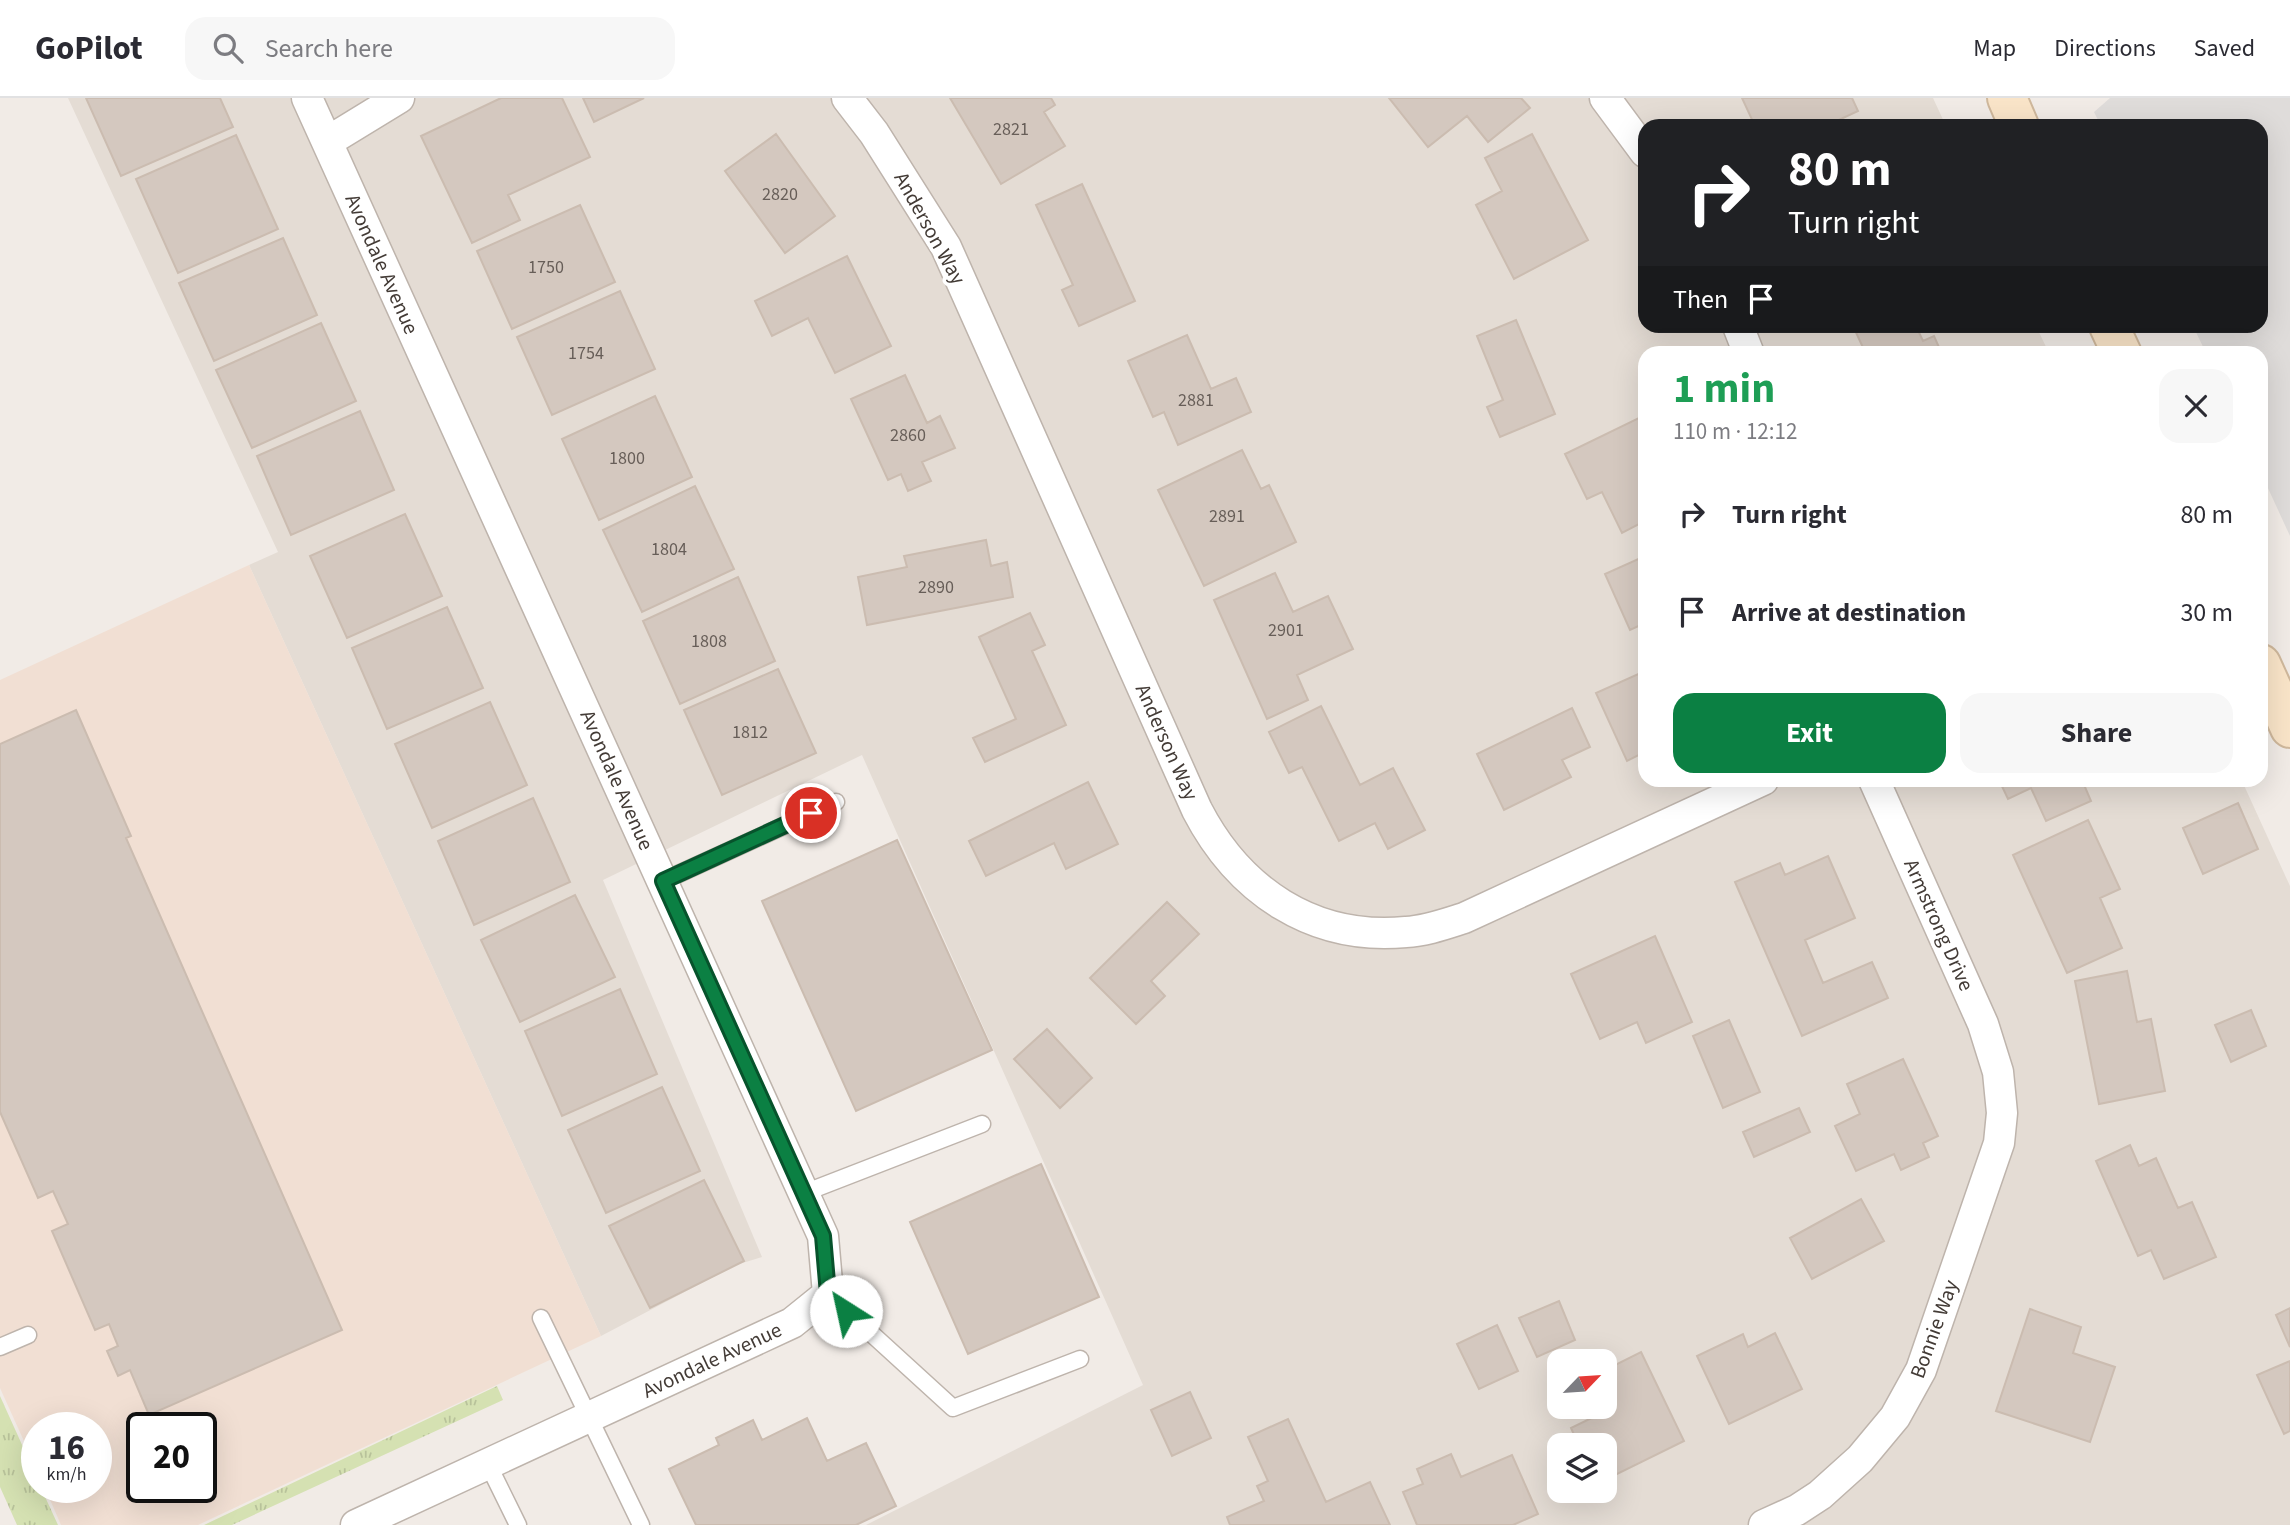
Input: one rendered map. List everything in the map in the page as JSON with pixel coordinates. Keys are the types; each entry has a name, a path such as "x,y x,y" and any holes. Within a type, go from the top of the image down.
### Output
{"main road":[{"path":"2007,98 2017,119"},
{"path":"2268,679 2290,728"}],"street":[{"name":"Avondale Avenue","path":"307,98 823,1236 828,1294 792,1323 356,1525"},
{"path":"327,142 399,98"},
{"name":"Anderson Way","path":"847,98 874,133 946,247 1210,836 1247,880 1270,898 1313,920 1350,930 1408,932 1436,927 1464,918 1748,787"},
{"path":"1605,98 1638,143"},
{"name":"Armstrong Drive","path":"1877,787 1983,1024 1998,1072"},
{"name":"Bonnie Way","path":"1764,1525 1797,1510 1819,1495 1860,1459 1895,1417 1921,1370 1999,1143 2003,1113 1998,1072"}],"lane":[{"path":"663,881 836,802"},
{"path":"804,1193 982,1124"},
{"path":"828,1294 953,1408 1080,1359"},
{"path":"541,1318 641,1525"},
{"path":"0,1347 28,1335"},
{"path":"488,1464 518,1525"}],"shaded area":[{"path":"68,98 1933,98 1943,119 1638,119 1638,333 2039,333 2046,346 1638,346 1638,787 2245,787 2290,886 2290,1525 866,1525 1143,1385 862,755 603,880 762,1257 736,1265 601,1336 249,565 278,552"},
{"path":"2110,98 2290,98 2290,536 2268,488 2268,346 2203,346 2196,333 2268,333 2268,119 2098,119 2094,112"},
{"path":"249,565 601,1336 198,1525 61,1525 51,1503 112,1503 112,1412 21,1412 21,1435 0,1388 0,680"}],"green space":[{"path":"497,1386 503,1400 232,1525 204,1525"},
{"path":"0,1396 21,1443 21,1503 48,1503 58,1525 17,1525 0,1487"}],"building":[{"path":"86,98 220,98 233,127 121,176"},
{"path":"501,98 562,98 590,157 508,195 520,220 472,243 421,136"},
{"path":"583,98 644,98 594,122"},
{"path":"950,98 1051,98 1055,105 1044,112 1065,146 1001,184"},
{"path":"1389,98 1521,98 1530,108 1488,142 1467,116 1428,147"},
{"path":"1742,98 1852,98 1858,111 1841,119 1752,119"},
{"path":"776,134 835,216 785,253 725,171"},
{"path":"1532,134 1588,240 1514,279 1476,205 1502,191 1485,158"},
{"path":"236,135 278,229 178,273 136,179"},
{"path":"1082,184 1135,301 1079,326 1062,290 1073,285 1036,205"},
{"path":"580,205 615,282 512,329 477,251"},
{"path":"283,238 317,315 214,361 179,283"},
{"path":"847,256 891,346 835,373 808,318 772,336 755,301"},
{"path":"620,291 655,369 552,415 517,337"},
{"path":"1516,320 1555,414 1500,437 1487,407 1503,400 1477,336"},
{"path":"321,323 356,401 252,448 216,370"},
{"path":"1856,333 1919,333 1923,341 1934,336 1938,346 1862,346"},
{"path":"1187,335 1211,389 1236,378 1251,412 1178,445 1164,412 1153,417 1128,361"},
{"path":"905,375 927,423 940,416 955,448 922,462 931,481 908,491 901,474 888,480 851,399"},
{"path":"655,396 692,477 599,520 562,439"},
{"path":"360,411 394,490 291,535 257,456"},
{"path":"1638,418 1638,525 1622,533 1602,492 1587,499 1565,454"},
{"path":"1242,450 1261,489 1269,485 1296,542 1204,586 1158,490"},
{"path":"695,486 734,569 642,612 603,530"},
{"path":"405,514 442,596 347,638 310,556"},
{"path":"986,540 991,566 1007,562 1013,597 867,625 858,577 907,567 904,556"},
{"path":"1638,559 1638,626 1630,630 1605,574"},
{"path":"1275,573 1293,612 1328,596 1353,649 1297,675 1308,700 1267,719 1214,600"},
{"path":"738,577 775,661 680,704 643,621"},
{"path":"447,607 483,688 387,729 352,648"},
{"path":"1030,613 1045,645 1032,651 1066,725 985,762 973,738 1016,719 979,637"},
{"path":"778,669 816,753 722,795 684,710"},
{"path":"1638,674 1638,756 1627,761 1596,693"},
{"path":"490,702 527,785 432,828 395,744"},
{"path":"1321,706 1360,785 1393,768 1425,830 1388,849 1375,823 1339,841 1302,767 1289,773 1269,732"},
{"path":"1572,708 1590,747 1562,760 1571,777 1504,810 1477,754"},
{"path":"76,710 131,836 126,838 342,1330 156,1412 148,1412 130,1370 118,1376 107,1351 118,1346 109,1324 95,1330 52,1231 68,1224 53,1191 38,1198 0,1112 0,744"},
{"path":"1088,782 1118,844 1066,869 1054,843 986,876 969,841"},
{"path":"2002,787 2085,787 2091,801 2046,821 2031,788 2008,799"},
{"path":"533,798 570,882 474,925 438,841"},
{"path":"2238,803 2258,849 2203,874 2183,828"},
{"path":"2088,820 2120,889 2100,898 2122,948 2067,973 2013,855"},
{"path":"897,840 992,1050 856,1111 762,901"},
{"path":"1828,856 1855,918 1805,940 1823,983 1872,962 1888,998 1802,1036 1735,882 1780,863 1785,875"},
{"path":"575,895 615,977 520,1022 481,940"},
{"path":"1167,902 1199,934 1151,981 1165,996 1136,1024 1090,978"},
{"path":"1655,936 1692,1022 1646,1043 1637,1022 1600,1039 1571,974"},
{"path":"2127,971 2137,1022 2151,1019 2165,1091 2099,1104 2075,981"},
{"path":"620,989 657,1074 562,1116 525,1031"},
{"path":"2251,1010 2266,1046 2231,1062 2215,1025"},
{"path":"1729,1020 1760,1092 1723,1108 1693,1036"},
{"path":"1047,1029 1092,1078 1060,1108 1014,1059"},
{"path":"1903,1059 1938,1136 1923,1143 1929,1157 1901,1170 1894,1154 1856,1171 1835,1126 1860,1114 1847,1084"},
{"path":"662,1087 700,1171 606,1213 568,1130"},
{"path":"1799,1108 1810,1132 1754,1157 1743,1132"},
{"path":"2130,1145 2139,1166 2156,1158 2178,1208 2192,1202 2216,1257 2164,1279 2151,1250 2138,1256 2096,1161"},
{"path":"1041,1164 1099,1297 968,1354 910,1222"},
{"path":"704,1180 744,1261 650,1308 609,1226"},
{"path":"1861,1199 1884,1241 1812,1279 1790,1238"},
{"path":"1559,1301 1575,1340 1555,1349 1547,1349 1547,1353 1537,1357 1519,1318"},
{"path":"2290,1308 2290,1347 2276,1315"},
{"path":"2030,1309 2081,1327 2073,1353 2115,1367 2090,1442 1996,1411"},
{"path":"1497,1325 1518,1371 1479,1389 1457,1344"},
{"path":"1775,1333 1802,1389 1729,1424 1697,1356 1743,1334 1748,1347"},
{"path":"1641,1352 1684,1441 1617,1474 1617,1433 1573,1433 1571,1428 1590,1419 1617,1419 1617,1364"},
{"path":"2290,1361 2290,1431 2284,1434 2257,1375"},
{"path":"1190,1392 1211,1438 1172,1456 1151,1410"},
{"path":"807,1418 827,1461 866,1443 896,1506 856,1525 696,1525 669,1469 719,1445 716,1438 753,1420 762,1440"},
{"path":"1288,1419 1326,1502 1370,1482 1390,1525 1230,1525 1227,1517 1264,1501 1257,1486 1268,1481 1248,1437"},
{"path":"1451,1454 1461,1477 1512,1455 1538,1514 1513,1525 1417,1525 1403,1492 1423,1484 1417,1469"}],"route":[{"path":"811,813 663,881 823,1236 828,1294 846,1311"}]}
